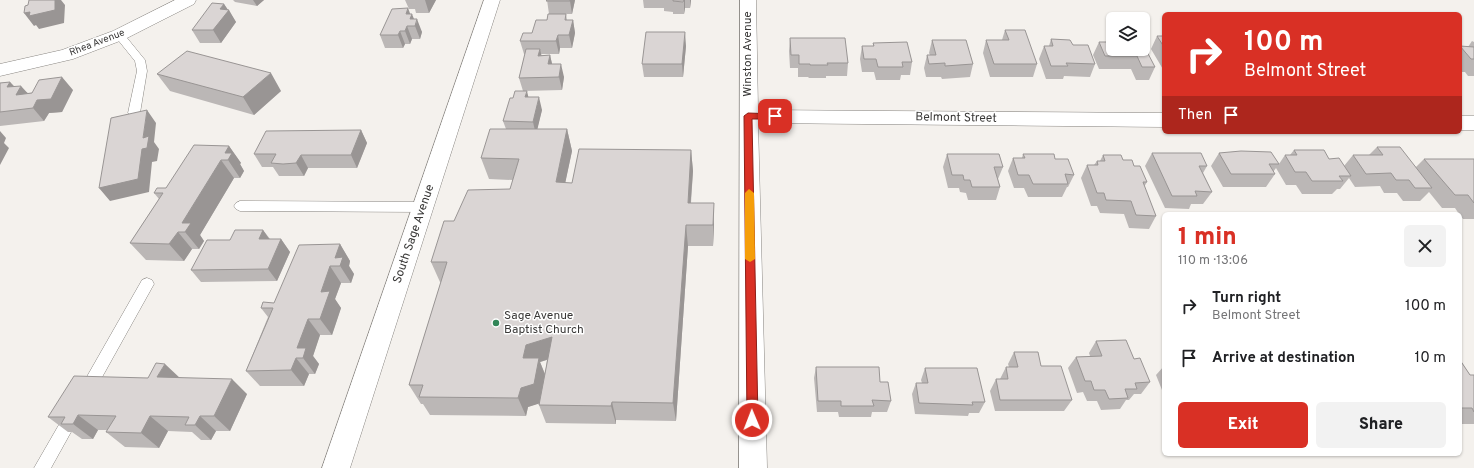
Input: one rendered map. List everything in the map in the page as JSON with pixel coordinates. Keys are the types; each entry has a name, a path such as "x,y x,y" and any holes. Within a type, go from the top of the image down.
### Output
{"street":[{"name":"Rhea Avenue","path":"0,70 67,55 119,35 188,0"},
{"name":"South Sage Avenue","path":"336,468 492,0"},
{"name":"Winston Avenue","path":"748,0 748,116 753,468"},
{"name":"Belmont Street","path":"748,116 1162,120"},
{"path":"1462,123 1474,123"}],"lane":[{"path":"119,35 140,60 142,71 134,113"},
{"path":"240,206 424,207"},
{"path":"42,468 147,284"}],"building":[{"path":"29,0 55,0 55,10 29,16 30,12 24,13 25,6 28,5"},
{"path":"570,0 570,1 546,1"},
{"path":"673,0 684,0 683,2"},
{"path":"212,3 224,4 220,9 229,10 213,30 192,30"},
{"path":"408,8 406,14 412,14 410,19 417,19 415,26 407,26 405,31 400,31 398,35 380,35 392,9"},
{"path":"548,14 566,14 565,20 573,20 569,35 558,35 556,41 520,41 523,33 532,33 536,20 547,20"},
{"path":"1005,30 1025,30 1037,64 994,64 986,40 1009,40"},
{"path":"646,32 685,32 682,64 642,64"},
{"path":"1157,36 1162,36 1162,44"},
{"path":"790,38 845,38 848,63 827,63 828,65 799,64 799,55 791,55"},
{"path":"1051,39 1070,40 1073,45 1088,45 1095,64 1066,63 1068,66 1051,66 1044,46 1053,46"},
{"path":"932,40 966,40 973,64 945,66 945,63 929,64 927,55 936,55"},
{"path":"907,42 912,62 902,62 903,67 878,67 876,59 864,59 862,46 874,46 873,43"},
{"path":"1099,42 1106,42 1105,56"},
{"path":"1462,46 1474,47 1474,59 1471,59 1462,48"},
{"path":"526,49 540,49 538,56 550,55 548,64 561,64 559,77 519,78"},
{"path":"187,51 271,73 243,97 157,74"},
{"path":"1137,56 1149,56 1155,67 1142,67"},
{"path":"62,77 51,99 37,100 33,108 0,112 0,83 10,82 7,87 21,86 16,95 32,93 39,80"},
{"path":"515,91 527,91 525,97 539,97 533,122 503,121 510,98 513,98"},
{"path":"147,110 143,138 149,136 147,148 142,149 138,179 99,188 111,118"},
{"path":"490,129 567,129 556,182 572,183 579,149 691,150 688,203 714,203 713,225 686,225 673,403 612,402 611,406 539,405 552,337 526,345 523,358 539,358 534,384 521,388 518,398 419,397 423,385 409,385 447,262 431,262 444,221 454,221 468,190 510,189 519,159 481,158"},
{"path":"361,130 351,155 301,155 296,163 283,164 271,163 276,154 254,154 266,131"},
{"path":"194,145 229,146 225,153 232,153 228,160 221,160 182,223 191,223 185,232 178,232 169,244 130,243 163,193 154,193 157,188 166,188"},
{"path":"1377,147 1400,147 1432,188 1415,188 1409,180 1396,180 1391,173 1366,174 1353,155 1383,155"},
{"path":"1294,150 1324,150 1329,159 1339,158 1351,176 1339,176 1343,181 1312,181 1306,172 1295,172 1285,155 1297,155"},
{"path":"1241,151 1271,152 1279,164 1269,164 1275,174 1231,174 1219,153"},
{"path":"1152,153 1201,153 1207,166 1199,166 1212,192 1195,191 1197,196 1172,196"},
{"path":"947,154 999,154 1003,167 994,167 1000,187 972,187 970,180 964,180 963,175 952,175"},
{"path":"1023,154 1054,154 1055,159 1068,159 1074,175 1065,174 1068,184 1033,184 1029,175 1018,175 1013,158 1025,158"},
{"path":"1103,155 1121,155 1123,160 1132,160 1134,166 1140,166 1147,182 1143,182 1156,216 1136,215 1131,201 1106,200 1104,193 1097,193 1087,165 1098,165 1097,161 1105,161"},
{"path":"1424,159 1474,159 1474,203 1468,195 1455,195"},
{"path":"235,230 263,230 259,239 281,239 268,269 191,270 207,240 230,240"},
{"path":"340,244 335,258 343,257 340,266 330,266 321,292 330,291 320,319 308,319 297,348 306,348 303,358 296,358 291,370 246,371 273,308 261,308 263,302 274,303 299,245"},
{"path":"1126,340 1134,359 1140,358 1150,382 1135,383 1137,389 1125,389 1128,398 1109,399 1105,390 1094,390 1091,381 1085,381 1076,357 1102,356 1096,341"},
{"path":"1014,352 1038,352 1041,366 1061,366 1072,400 1000,400 996,379 1008,379 1006,367 1018,367"},
{"path":"156,363 165,364 157,377 232,379 214,416 200,416 195,425 185,425 189,417 150,416 141,433 106,432 116,416 78,415 73,424 61,424 65,417 48,417 74,376 148,378"},
{"path":"1462,363 1470,375 1474,375 1474,412 1472,408 1462,408"},
{"path":"816,367 879,367 880,382 888,382 891,401 872,400 874,406 841,406 841,401 818,401"},
{"path":"925,368 977,368 985,402 972,402 973,405 919,403 916,383 928,383"}],"slow traffic":[{"path":"749,193 750,259"}],"place":[{"name":"Sage Avenue Baptist Church","path":"496,323"}],"route":[{"path":"752,420 748,116 775,116"}]}
